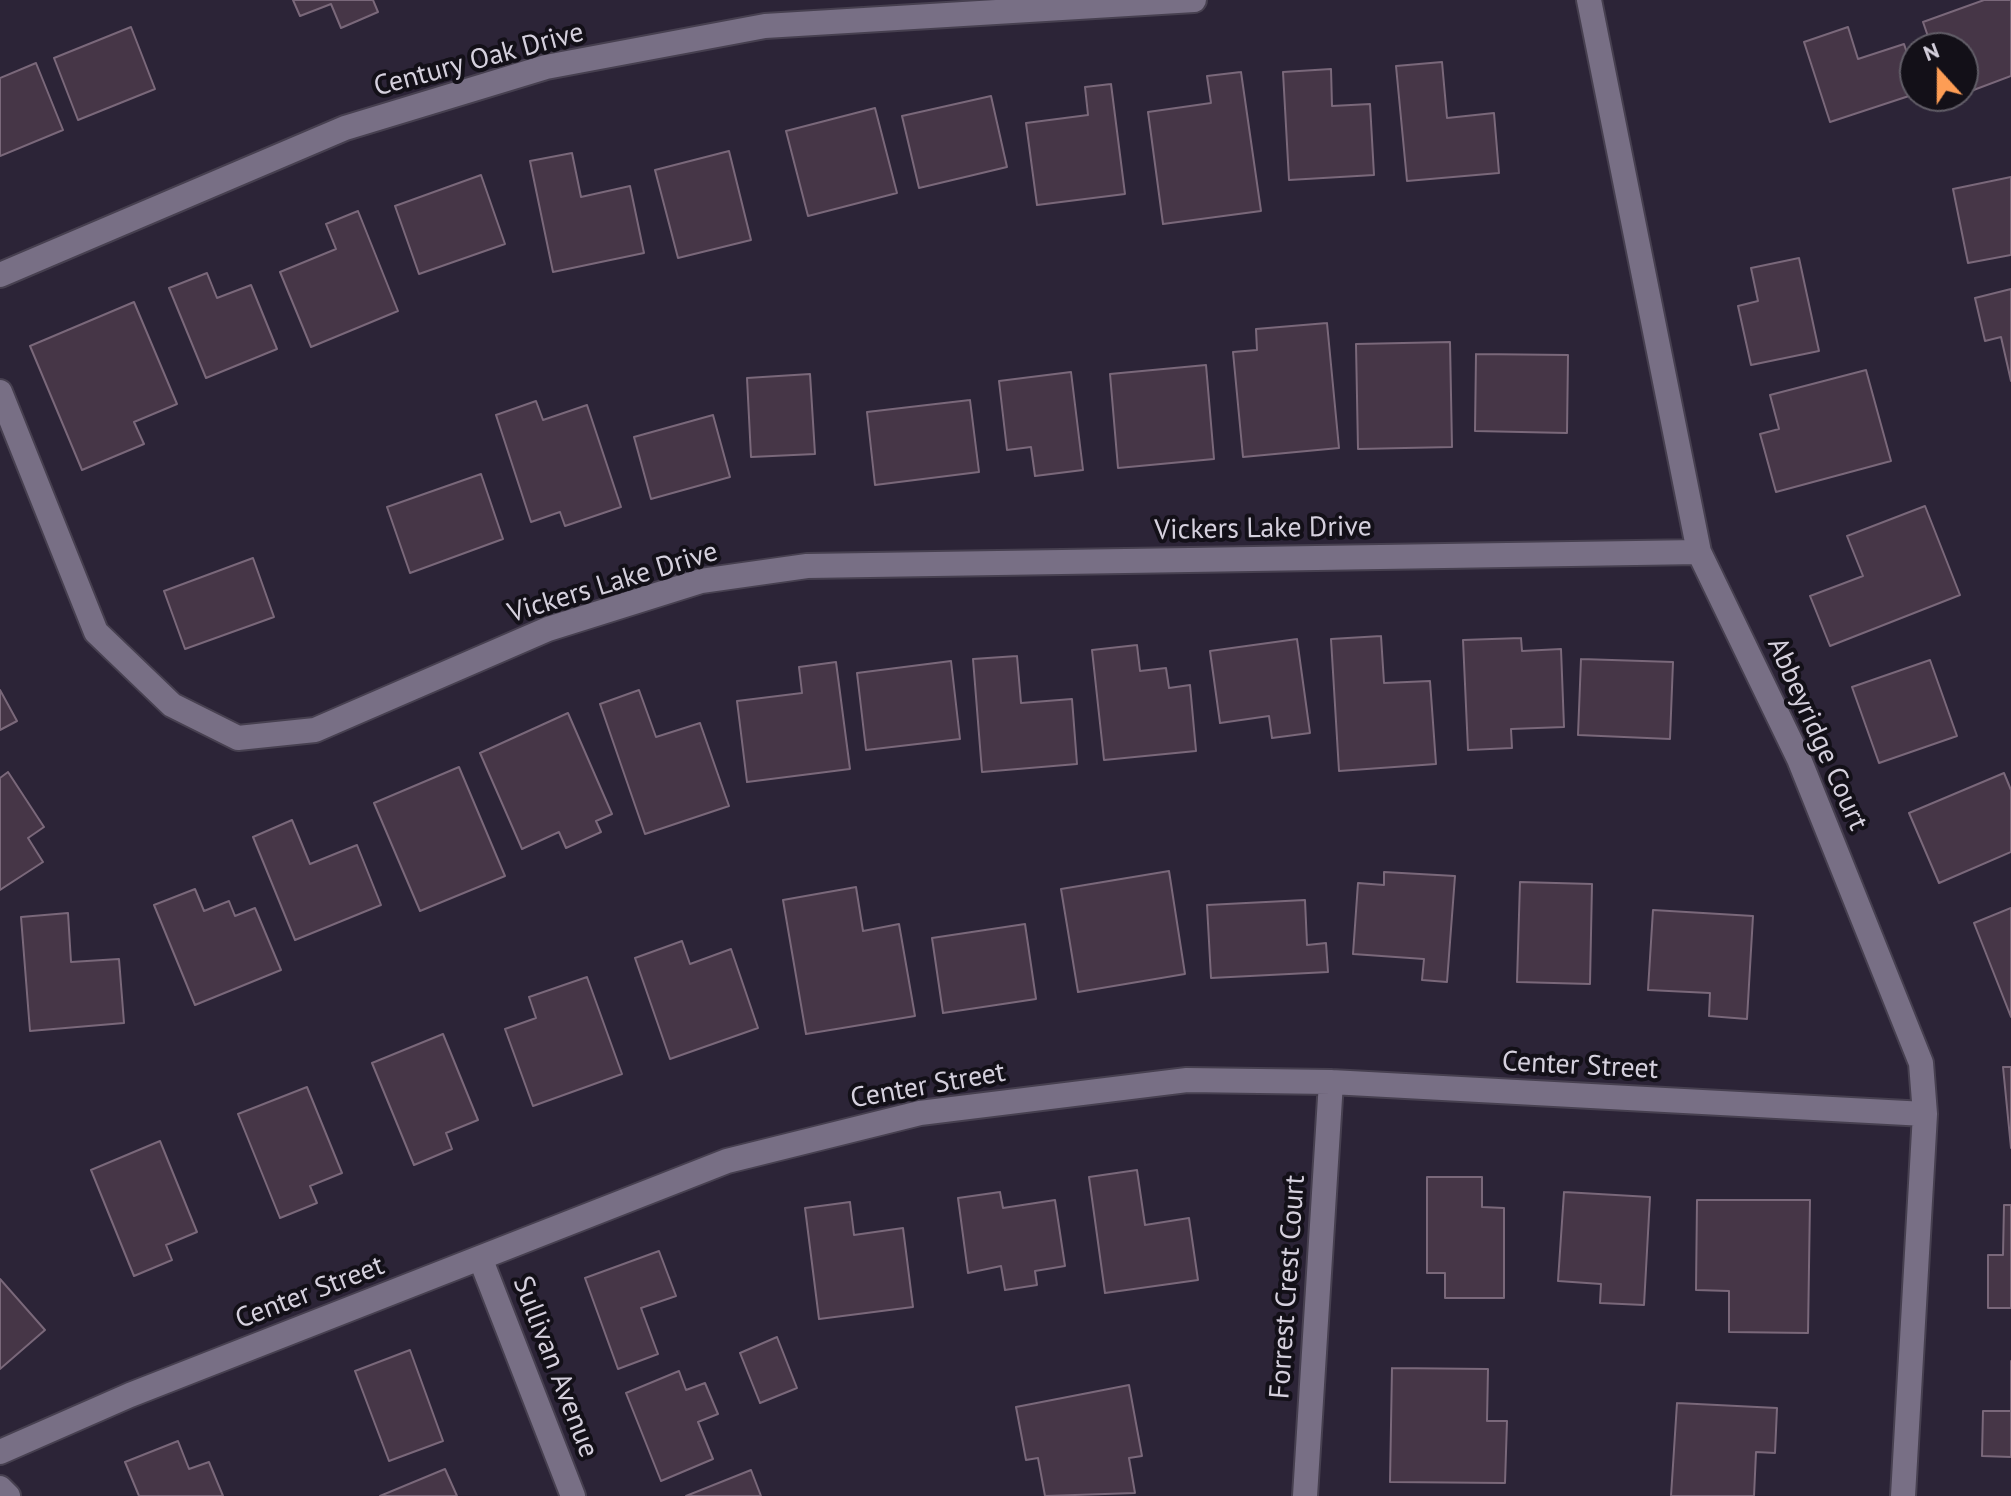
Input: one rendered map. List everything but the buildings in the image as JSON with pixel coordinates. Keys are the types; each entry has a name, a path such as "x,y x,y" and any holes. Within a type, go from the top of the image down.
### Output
{"street":[{"name":"Century Oak Drive","path":"0,275 345,128 546,67 765,26 1194,0"},
{"name":"Abbeyridge Court","path":"1589,0 1699,552 1799,759 1861,906 1921,1063 1925,1114 1903,1496"},
{"name":"Vickers Lake Drive","path":"0,392 96,632 172,705 238,738 315,730 548,629 701,581 807,566 1699,552"},
{"name":"Center Street","path":"0,1452 130,1395 481,1260 727,1161 920,1113 1187,1080 1331,1082 1925,1114"},
{"name":"Forrest Crest Court","path":"1305,1496 1331,1082"},
{"name":"Sullivan Avenue","path":"481,1260 573,1496"},
{"path":"0,1488 8,1496"}]}
